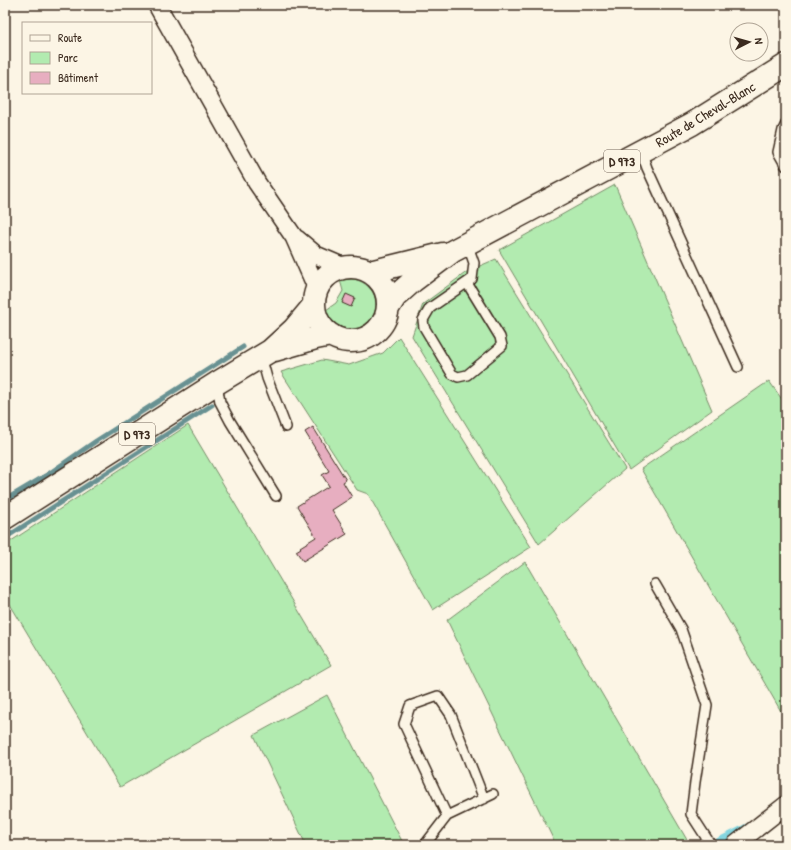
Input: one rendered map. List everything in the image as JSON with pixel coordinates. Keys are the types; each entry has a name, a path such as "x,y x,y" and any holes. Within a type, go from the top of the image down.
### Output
{"main road":[{"name":"Route de Cheval-Blanc","path":"388,308 395,297 413,281 460,247 692,124 786,65"},
{"name":"Route de Cheval-Blanc","path":"370,272 460,247"},
{"path":"344,267 362,268 370,272 378,279 388,298 386,318 381,326 367,338 349,341 331,335 324,330 315,314 316,297 328,275 344,267"},
{"name":"D 973","path":"5,518 265,354 294,329 316,297"},
{"name":"D 973","path":"265,354 316,338 331,335"}],"street":[{"path":"157,5 257,183 294,236 316,255 344,267"},
{"path":"294,236 316,297"},
{"path":"735,845 786,805"}],"lane":[{"path":"786,124 783,130 778,152 786,166"},
{"path":"641,151 646,168 738,367"},
{"path":"460,247 474,263 472,279 430,308 423,320 424,327 452,374 458,377 467,375 502,346 500,337 467,283"},
{"path":"265,354 266,378 286,427"},
{"path":"217,383 220,402 276,496"},
{"path":"655,584 681,629 707,705 691,814 711,845"},
{"path":"447,816 404,724 410,706 438,696 451,715 484,799"},
{"path":"429,845 427,842 447,816 493,794"}],"green space":[{"path":"615,185 712,410 629,470 499,250"},
{"path":"496,259 625,469 539,544 412,336 423,304 468,271"},
{"path":"354,279 366,284 373,292 376,302 375,311 371,320 364,326 354,329 343,328 334,323 326,310 336,303 343,291 340,280"},
{"path":"399,337 531,547 433,610 368,494 357,490 281,372 322,360 349,365 383,353"},
{"path":"769,381 786,405 786,720 641,469"},
{"path":"188,425 331,665 120,787 5,596 5,545"},
{"path":"525,562 690,845 556,845 447,620"},
{"path":"327,695 404,845 306,845 254,735"}],"building":[{"path":"346,294 355,298 351,307 342,303"},
{"path":"313,427 346,480 343,482 352,497 332,510 347,534 303,561 296,551 316,537 297,506 329,486 322,475 329,471 305,432"}],"waterway":[{"path":"5,500 47,475 96,441 243,347"},
{"path":"5,538 212,405"},
{"path":"722,845 748,832"}]}
